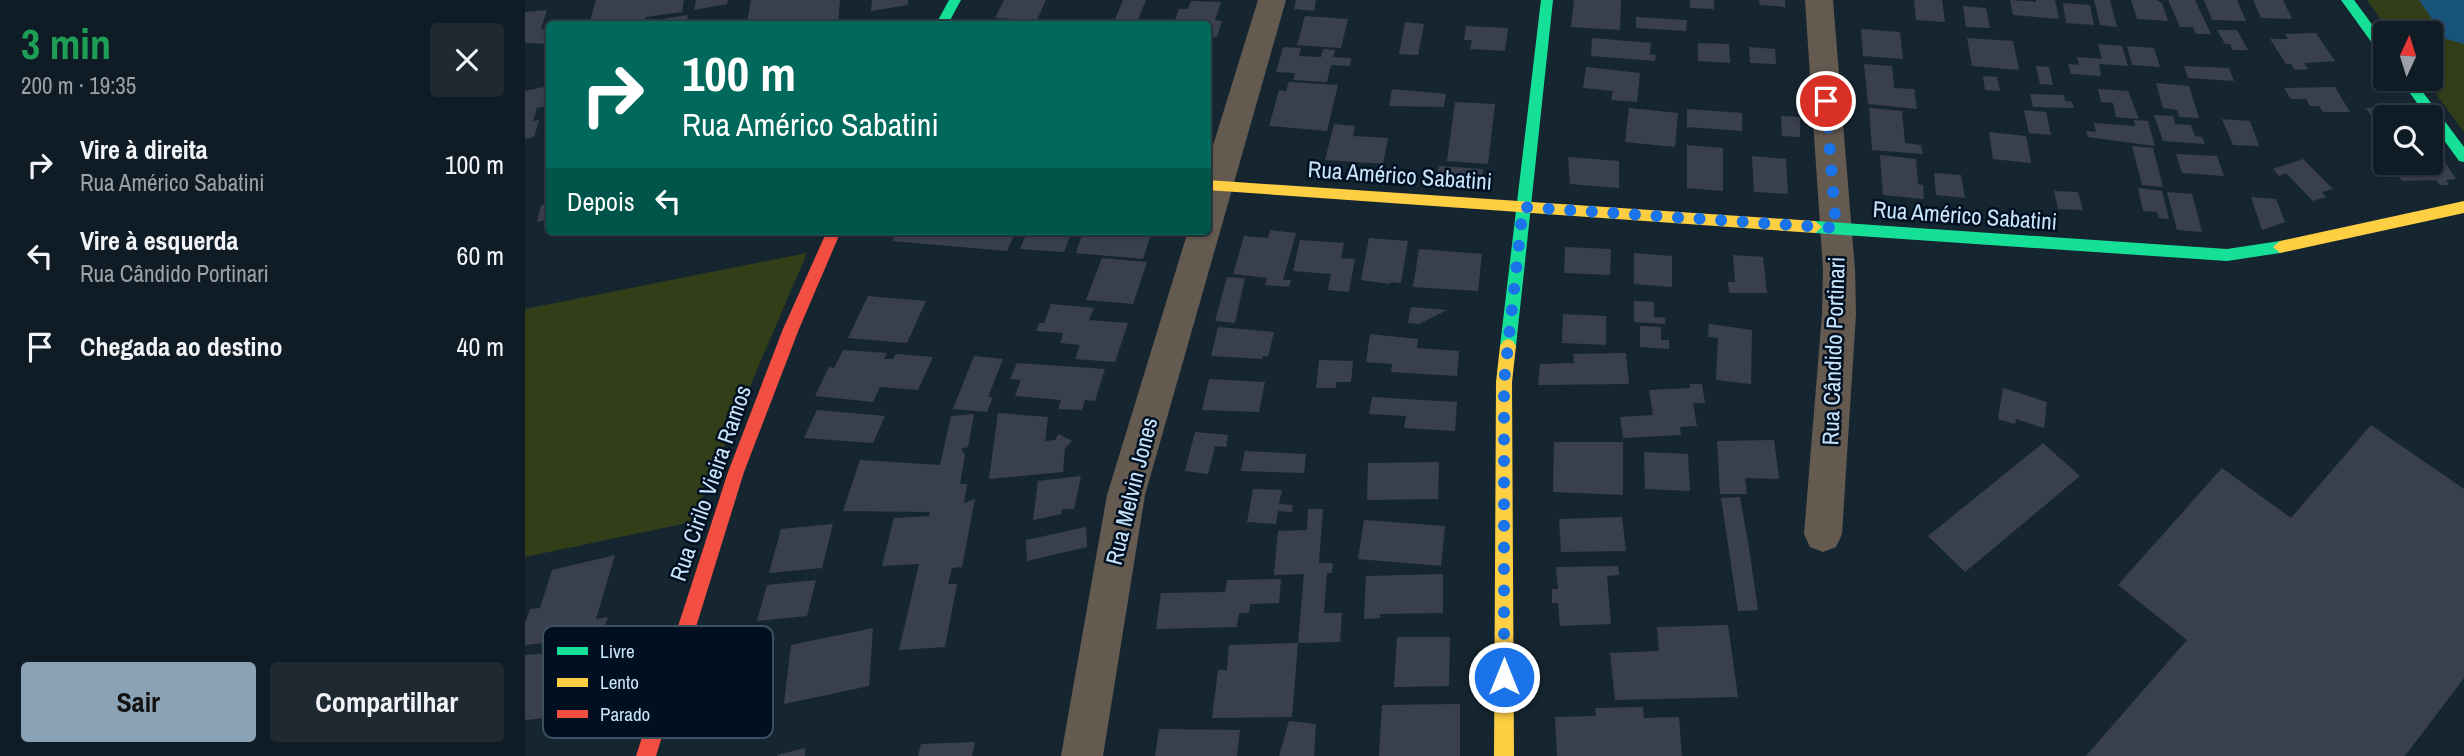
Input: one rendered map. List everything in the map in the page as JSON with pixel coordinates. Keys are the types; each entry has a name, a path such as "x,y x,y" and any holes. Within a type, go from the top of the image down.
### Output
{"street":[{"path":"944,21 955,0"},
{"path":"1212,185 1272,0"},
{"path":"1504,756 1504,382 1547,0"},
{"name":"Rua Cândido Portinari","path":"1819,0 1836,228 1839,314 1823,534"},
{"path":"2347,0 2373,35"},
{"path":"2415,91 2464,157"},
{"name":"Rua Américo Sabatini","path":"1212,185 2227,255 2271,250 2464,207"},
{"name":"Rua Cirilo Vieira Ramos","path":"687,626 736,472 786,340 832,235"},
{"name":"Rua Melvin Jones","path":"1082,756 1126,495 1203,235"},
{"name":"Rua Cirilo Vieira Ramos","path":"646,756 652,738"},
{"path":"639,756 646,756"}],"green space":[{"path":"2367,0 2464,0 2464,132 2434,91 2443,91 2443,21 2382,21"},
{"path":"807,253 692,522 525,557 525,309"}],"building":[{"path":"596,0 684,0 682,12 646,17 644,21 590,21"},
{"path":"696,0 728,0 727,4 694,10"},
{"path":"751,0 840,0 838,21 748,21"},
{"path":"872,0 908,0 908,5 871,11"},
{"path":"1004,0 1046,0 1037,20 995,18"},
{"path":"1123,0 1146,0 1137,21 1114,21"},
{"path":"1296,0 1316,0 1314,11 1294,9"},
{"path":"1574,0 1621,0 1620,30 1571,27"},
{"path":"1690,0 1714,0 1714,9 1690,8"},
{"path":"1759,0 1785,0 1785,7 1760,5"},
{"path":"1914,0 1942,0 1945,22 1916,20"},
{"path":"2010,0 2055,0 2059,19 2013,15"},
{"path":"2094,0 2110,0 2117,27 2100,25"},
{"path":"2131,0 2156,0 2162,3 2168,21 2137,19"},
{"path":"2168,0 2195,0 2211,34 2196,34 2193,27 2180,27"},
{"path":"2204,0 2237,0 2246,21 2212,20"},
{"path":"2253,0 2283,0 2292,19 2261,18"},
{"path":"1191,1 1221,2 1215,20 1222,21 1217,37 1211,36 1211,21 1175,21 1179,9 1188,9"},
{"path":"2063,3 2090,5 2094,25 2066,23"},
{"path":"1963,6 1986,8 1990,28 1966,27"},
{"path":"547,10 541,29 546,28 546,44 525,43 525,12"},
{"path":"688,15 687,21 650,21"},
{"path":"1305,16 1348,19 1341,48 1297,45"},
{"path":"1636,17 1687,20 1686,31 1636,28"},
{"path":"1405,22 1424,24 1418,55 1399,54"},
{"path":"1466,26 1508,28 1505,51 1470,49 1472,40 1464,40"},
{"path":"1861,29 1900,32 1903,59 1863,56"},
{"path":"2217,30 2237,30 2248,50 2232,50"},
{"path":"2316,33 2335,61 2304,63 2308,69 2295,70 2291,64 2286,64 2270,39 2288,39 2285,34"},
{"path":"1592,38 1651,43 1650,54 1656,55 1655,61 1591,56"},
{"path":"1967,38 2013,41 2019,70 1972,66"},
{"path":"1698,43 1729,44 1730,63 1698,61"},
{"path":"2098,44 2122,46 2128,66 2099,64 2101,76 2071,74 2068,64 2079,65 2077,57 2102,59"},
{"path":"2127,46 2154,48 2160,67 2132,65"},
{"path":"1283,47 1301,48 1299,56 1321,57 1323,49 1335,50 1333,57 1351,58 1350,66 1331,65 1327,82 1293,80 1295,73 1276,72"},
{"path":"1749,47 1775,49 1776,64 1750,63"},
{"path":"1864,64 1892,66 1894,88 1914,89 1917,109 1868,104"},
{"path":"2036,66 2049,67 2053,85 2040,84"},
{"path":"2184,66 2229,68 2234,81 2188,78"},
{"path":"1586,67 1640,73 1637,102 1611,100 1613,91 1583,88"},
{"path":"1983,76 1997,77 2000,91 1985,90"},
{"path":"1289,82 1338,85 1327,131 1269,126 1279,90 1286,91"},
{"path":"2156,83 2189,86 2199,118 2179,117 2177,110 2163,108"},
{"path":"546,87 546,106 537,108 533,121 539,120 534,137 525,139 525,91"},
{"path":"2335,87 2350,112 2323,112 2319,106 2310,106 2306,99 2291,99 2284,88"},
{"path":"1392,89 1446,94 1444,107 1389,106"},
{"path":"2098,89 2128,91 2139,119 2116,117 2113,103 2101,102"},
{"path":"2030,94 2064,95 2065,101 2072,102 2074,108 2033,107"},
{"path":"1455,102 1495,104 1488,164 1447,161"},
{"path":"1629,108 1678,113 1675,147 1625,142"},
{"path":"1869,108 1902,111 1905,143 1921,145 1923,154 1872,150"},
{"path":"2366,108 2373,108 2373,119"},
{"path":"1687,109 1742,113 1742,131 1687,127"},
{"path":"2024,110 2046,112 2051,135 2029,133"},
{"path":"2154,115 2173,116 2175,124 2191,125 2195,136 2202,137 2205,144 2163,141"},
{"path":"1781,116 1800,117 1800,137 1782,136"},
{"path":"2222,119 2250,121 2259,146 2233,145"},
{"path":"2134,120 2148,121 2155,146 2088,137 2086,131 2096,132 2094,123 2135,126"},
{"path":"1334,124 1355,126 1353,136 1388,138 1383,164 1325,160"},
{"path":"1989,132 2026,136 2031,163 1993,159"},
{"path":"1687,145 1723,148 1723,191 1687,188"},
{"path":"2132,146 2153,148 2163,187 2142,185"},
{"path":"2176,154 2217,156 2224,176 2182,173"},
{"path":"1880,155 1916,159 1918,184 1923,185 1924,199 1883,195"},
{"path":"1752,156 1786,159 1788,194 1754,192"},
{"path":"1568,157 1619,161 1619,188 1570,184"},
{"path":"2303,159 2333,189 2322,192 2326,197 2313,201 2286,173 2279,176 2273,169"},
{"path":"2443,159 2456,179 2446,180 2449,185 2440,185 2436,180 2402,181 2398,175 2443,175"},
{"path":"1439,166 1483,169 1482,182 1437,180"},
{"path":"1934,173 1961,175 1965,198 1936,195"},
{"path":"2138,188 2162,191 2169,219 2159,218 2157,212 2143,211"},
{"path":"2054,191 2078,192 2083,210 2058,209"},
{"path":"2167,192 2192,194 2202,232 2177,230"},
{"path":"2251,197 2276,199 2285,222 2262,230"},
{"path":"546,204 546,220 537,222 541,205"},
{"path":"1270,230 1296,233 1283,280 1291,280 1289,287 1265,285 1267,278 1233,274 1244,236 1268,238"},
{"path":"895,235 1014,235 1007,251 892,241"},
{"path":"1026,235 1070,235 1064,252 1020,249"},
{"path":"1082,235 1151,235 1143,259 1076,253"},
{"path":"1369,238 1408,241 1401,283 1361,280"},
{"path":"1300,240 1344,243 1341,258 1355,259 1349,292 1328,290 1331,274 1293,271"},
{"path":"1565,247 1611,249 1610,275 1564,273"},
{"path":"1419,249 1482,254 1478,291 1413,287"},
{"path":"1634,253 1672,256 1672,287 1634,284"},
{"path":"1733,255 1763,257 1767,293 1729,293 1728,282 1735,282"},
{"path":"1102,258 1147,262 1133,304 1086,300"},
{"path":"1227,277 1245,278 1235,323 1215,321"},
{"path":"868,296 926,301 907,343 848,338"},
{"path":"1634,301 1654,302 1654,317 1665,318 1665,324 1634,322"},
{"path":"1051,304 1094,308 1089,320 1128,323 1115,362 1075,359 1080,345 1060,343 1063,333 1036,331 1039,323 1044,323"},
{"path":"1411,307 1447,310 1419,324 1408,323"},
{"path":"1563,314 1606,316 1606,345 1562,343"},
{"path":"1709,324 1752,330 1751,384 1716,380 1718,338 1708,337"},
{"path":"1640,326 1661,327 1661,340 1669,340 1669,349 1640,347"},
{"path":"1218,327 1274,332 1268,357 1263,356 1262,359 1211,356"},
{"path":"1370,334 1418,339 1417,348 1459,351 1457,376 1391,372 1392,364 1366,362"},
{"path":"843,350 887,353 884,359 893,359 896,354 933,357 918,390 880,387 873,402 815,396 829,367 834,368"},
{"path":"1626,353 1629,384 1538,385 1540,364 1574,363 1573,354"},
{"path":"974,356 1003,359 988,397 993,397 987,412 953,409"},
{"path":"1319,360 1353,361 1351,382 1336,382 1336,388 1316,388"},
{"path":"1017,363 1105,369 1095,401 1085,400 1082,410 1058,409 1061,400 1015,396 1021,380 1010,379"},
{"path":"1209,379 1265,382 1259,412 1202,410"},
{"path":"1690,384 1702,384 1705,403 1693,403 1697,426 1680,427 1681,435 1623,438 1620,417 1653,415 1649,390 1690,388"},
{"path":"2003,388 2047,402 2044,428 2016,419 2015,424 1998,419"},
{"path":"1372,397 1457,402 1455,431 1404,428 1406,416 1369,414"},
{"path":"817,410 885,416 873,443 804,438"},
{"path":"998,413 1048,417 1045,441 1055,440 1059,434 1072,441 1065,448 1063,472 989,479"},
{"path":"974,414 968,447 961,449 965,455 960,484 967,484 964,503 975,499 962,567 952,568 948,584 957,584 945,647 899,650 919,564 882,566 894,518 929,516 930,512 843,511 860,460 940,465 951,416"},
{"path":"2371,425 2464,489 2464,678 2405,756 2086,756 2187,640 2118,585 2222,468 2291,518"},
{"path":"1195,432 1228,435 1226,447 1215,446 1208,474 1185,471"},
{"path":"1774,440 1779,479 1745,478 1747,494 1720,494 1717,441"},
{"path":"1554,442 1623,442 1623,495 1553,492"},
{"path":"2043,443 2080,476 1965,572 1928,536"},
{"path":"1245,451 1306,454 1304,473 1241,471"},
{"path":"1644,452 1688,454 1690,491 1645,489"},
{"path":"1439,462 1438,499 1367,500 1368,463"},
{"path":"1081,476 1074,509 1062,509 1061,514 1033,520 1038,481"},
{"path":"1253,489 1282,490 1279,504 1293,505 1292,512 1278,511 1276,524 1247,522"},
{"path":"1740,497 1758,610 1738,611 1721,498"},
{"path":"1308,509 1323,509 1319,563 1333,563 1332,573 1327,573 1324,613 1342,613 1340,642 1298,643 1304,574 1274,575 1278,531 1307,530"},
{"path":"1622,517 1626,551 1561,552 1559,519"},
{"path":"1364,520 1445,526 1441,566 1358,559"},
{"path":"833,524 822,568 769,573 781,529"},
{"path":"1086,527 1087,547 1027,561 1026,540"},
{"path":"615,555 596,619 608,617 605,626 543,626 543,643 525,645 525,623 530,609 540,608 552,570"},
{"path":"1618,566 1619,575 1607,576 1611,624 1560,626 1558,603 1552,603 1552,589 1558,589 1556,567"},
{"path":"1443,574 1443,613 1380,614 1380,618 1364,619 1366,576"},
{"path":"1281,579 1279,603 1250,604 1249,613 1239,613 1237,627 1156,629 1161,593 1225,592 1227,580"},
{"path":"816,580 807,616 757,621 767,585"},
{"path":"1728,625 1738,697 1615,700 1610,653 1659,651 1657,627"},
{"path":"873,628 869,686 784,704 791,645"},
{"path":"1397,637 1450,637 1449,686 1394,687"},
{"path":"1298,643 1292,717 1212,718 1218,670 1227,670 1229,645"},
{"path":"543,654 543,718 525,720 525,655"},
{"path":"1460,704 1460,756 1379,756 1382,705"},
{"path":"1643,707 1644,718 1679,717 1682,756 1557,756 1555,717 1596,716 1595,708"},
{"path":"1289,721 1316,724 1314,756 1279,756"},
{"path":"1159,729 1240,730 1237,756 1155,756"},
{"path":"975,742 972,756 918,756 921,744"},
{"path":"805,748 805,756 777,756 777,755"}],"waterway":[{"path":"2444,0 2464,27"}],"traffic: fast":[{"path":"944,21 955,0"},
{"path":"1508,346 1547,0"},
{"path":"2347,0 2373,35"},
{"path":"2415,91 2464,157"},
{"path":"1815,227 2227,255 2280,247"}],"traffic: slow":[{"path":"1211,185 1815,227"},
{"path":"2280,247 2464,207"},
{"path":"1504,756 1504,382 1508,346"}],"traffic: jam":[{"path":"687,626 736,472 791,329 832,235"},
{"path":"646,756 652,738"}],"route":[{"path":"1504,677 1504,382 1523,207 1836,228 1826,101"}]}
